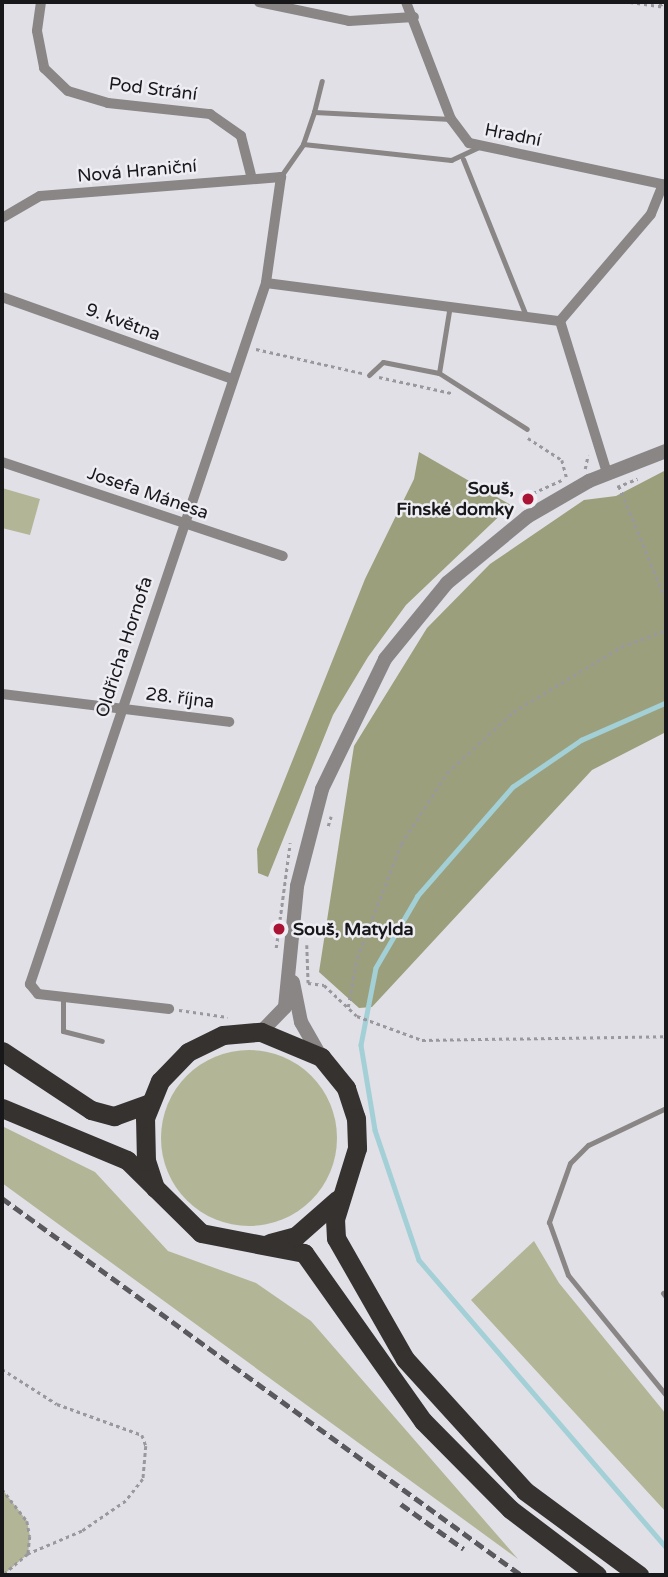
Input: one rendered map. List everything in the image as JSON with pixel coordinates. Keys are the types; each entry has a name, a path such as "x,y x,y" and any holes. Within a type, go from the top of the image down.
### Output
{"highway":[{"path":"155,1188 144,1138 149,1103 188,1052 223,1035 261,1032 321,1058 345,1088 356,1118 355,1156 335,1219 343,1257 427,1388 525,1491 639,1575"},
{"path":"2,1051 91,1110 114,1115 149,1103"},
{"path":"2,1108 127,1160 201,1233 232,1244 265,1244 304,1253 423,1421 510,1509 597,1575"},
{"path":"265,1244 313,1224 342,1194"}],"street":[{"name":"Pod Strání","path":"41,2 37,31 44,68 68,91 108,103 210,114 241,136 252,179"},
{"path":"259,2 349,21 414,16"},
{"name":"Hradní","path":"406,2 414,16 451,119 477,148 664,184 651,214 560,321"},
{"name":"Nová Hraniční","path":"2,218 40,196 281,177"},
{"name":"Oldřicha Hornofa","path":"169,1009 63,999 34,993 30,984 266,283 281,177"},
{"path":"266,283 560,321 607,473"},
{"name":"9. května","path":"2,297 232,379"},
{"path":"261,1032 284,1012 291,971 294,902 310,828 335,753 374,676 420,612 471,561 527,517 607,473 666,451"},
{"name":"Josefa Mánesa","path":"2,462 283,556"},
{"name":"28. října","path":"2,694 229,722"},
{"path":"291,971 301,1021 321,1058"}],"lane":[{"path":"281,177 303,144 322,81"},
{"path":"314,112 451,119"},
{"path":"303,144 463,159 477,148"},
{"path":"463,159 526,316"},
{"path":"439,373 450,305"},
{"path":"369,375 383,362 439,373 527,429"},
{"path":"63,999 63,1031 102,1041"},
{"path":"666,1108 588,1145 570,1163 549,1222 552,1246 568,1275 666,1395"}],"path":[{"path":"631,2 666,5"},
{"path":"244,346 462,395"},
{"path":"517,431 562,460 567,478"},
{"path":"520,499 576,476 587,449"},
{"path":"619,486 666,600"},
{"path":"347,1009 357,958 401,844 447,774 513,712 621,647 666,630"},
{"path":"277,954 275,924 290,843"},
{"path":"308,983 324,985 357,1016 443,1043 666,1036"},
{"path":"169,1009 234,1018"},
{"path":"2,1368 57,1404 142,1435 146,1446 143,1479 126,1501 82,1531 28,1554 3,1575"},
{"path":"2,1489 27,1521 28,1554"}],"green space":[{"path":"419,452 511,505 406,605 368,657 333,715 268,877 258,873 257,849 365,579 414,479"},
{"path":"666,470 666,732 592,770 372,1007 359,1008 319,972 354,746 427,628 490,564 584,500 616,496"},
{"path":"2,488 40,499 30,535 2,528"},
{"path":"249,1050 283,1057 311,1076 330,1104 337,1138 330,1172 311,1200 283,1219 249,1226 215,1219 187,1200 168,1172 161,1138 168,1104 187,1076 215,1057"},
{"path":"2,1126 95,1172 168,1251 256,1283 311,1321 518,1559 2,1183"},
{"path":"534,1241 559,1283 666,1414 666,1512 471,1300"},
{"path":"2,1489 27,1521 30,1536 28,1554 3,1575"}],"waterway":[{"path":"666,703 582,740 513,787 418,896 376,968 361,1045 375,1130 419,1260 666,1547"}],"railway":[{"path":"2,1198 521,1575"},
{"path":"401,1504 464,1549"}],"place":[{"name":"Souš, Finské domky","path":"528,499"},
{"name":"Souš, Matylda","path":"279,929"}]}
